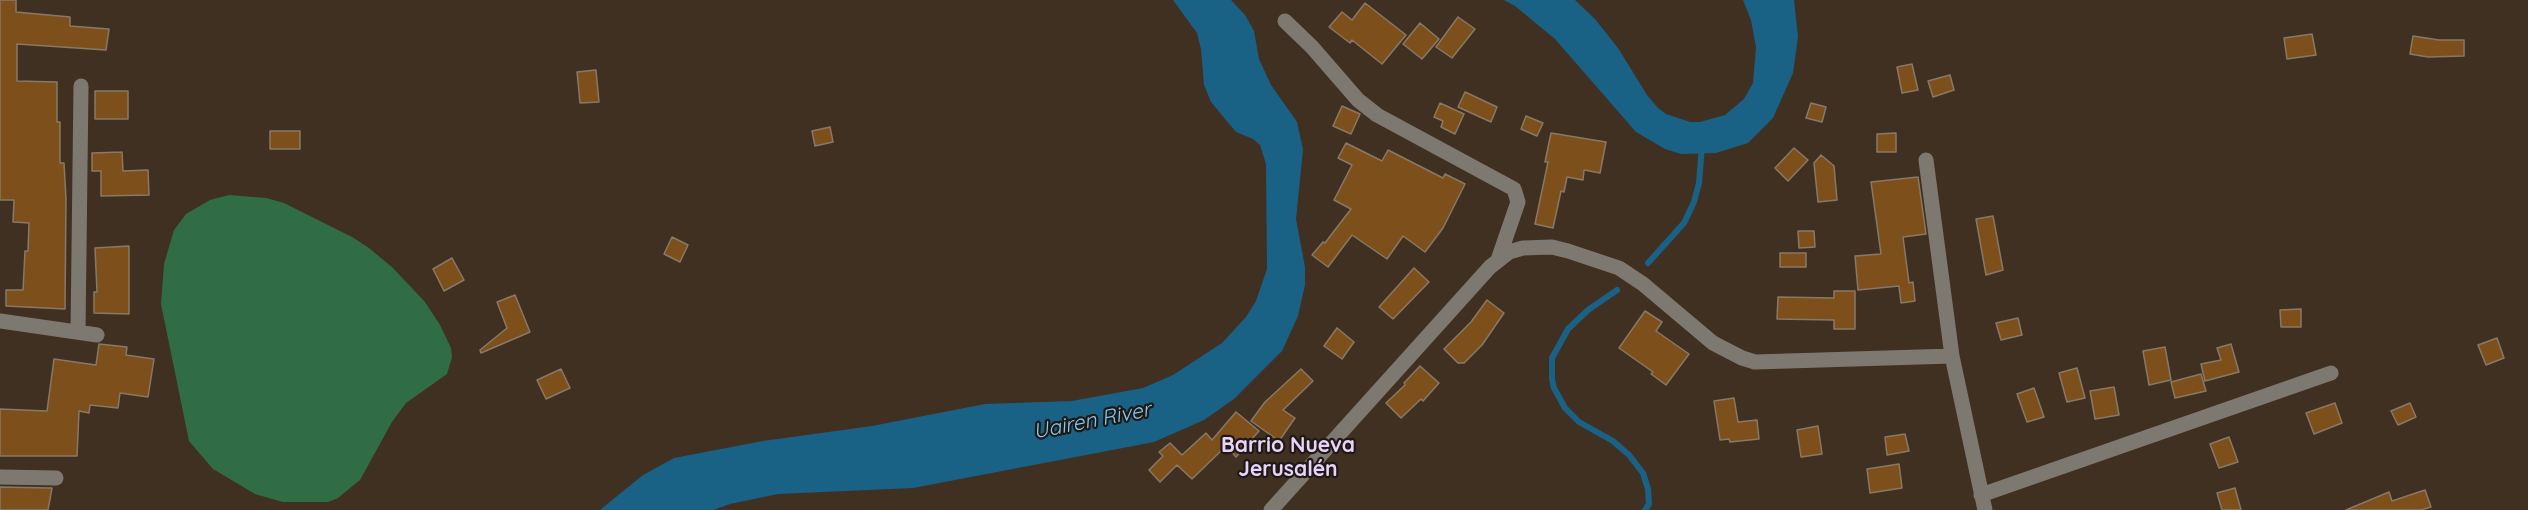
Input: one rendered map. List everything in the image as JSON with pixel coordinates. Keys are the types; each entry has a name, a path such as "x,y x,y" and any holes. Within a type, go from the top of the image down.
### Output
{"street":[{"path":"1271,510 1499,257 1518,202 1514,189 1377,114 1358,100 1285,21"},
{"path":"78,332 81,86"},
{"path":"1926,160 1952,356 1983,503 2331,373"},
{"path":"1499,257 1523,248 1552,247 1619,268 1725,351 1755,362 1952,356"},
{"path":"0,321 97,335"},
{"path":"0,477 56,478"}],"green space":[{"path":"229,195 266,198 284,203 369,248 393,268 425,302 451,348 452,357 447,374 406,403 392,422 360,480 338,498 328,502 283,502 255,494 213,469 189,441 161,304 164,264 174,230 186,214 210,200"}],"water":[{"name":"Uairen River","path":"1173,0 1231,0 1245,15 1254,31 1259,59 1271,85 1297,122 1303,149 1296,219 1305,267 1305,285 1298,316 1282,351 1234,399 1204,420 1154,442 913,488 778,494 713,510 600,510 643,475 674,458 763,441 872,426 985,404 1072,401 1143,388 1173,375 1222,343 1246,317 1256,301 1267,269 1266,164 1260,145 1253,139 1236,132 1211,102 1204,85 1201,49 1197,33"},
{"path":"1504,0 1575,0 1595,19 1618,48 1647,95 1658,108 1666,114 1690,122 1700,122 1725,115 1744,99 1753,83 1756,47 1751,20 1743,0 1794,0 1798,37 1793,73 1773,118 1748,143 1716,153 1681,154 1665,149 1636,132 1555,39 1515,6"}],"building":[{"path":"0,0 16,0 16,12 70,17 70,26 109,29 106,50 17,44 17,81 57,82 60,163 64,163 66,199 65,309 6,306 6,290 23,290 29,223 13,222 14,200 0,200"},
{"path":"1365,3 1406,35 1382,64 1352,40 1350,43 1329,27 1342,12 1352,20"},
{"path":"1458,17 1475,29 1452,58 1436,47"},
{"path":"1420,23 1439,39 1422,59 1403,44"},
{"path":"2312,34 2316,55 2287,59 2284,38"},
{"path":"2413,36 2439,40 2464,40 2464,56 2428,57 2410,54"},
{"path":"1912,64 1918,90 1902,93 1897,67"},
{"path":"596,70 599,102 580,103 577,72"},
{"path":"1950,75 1954,90 1933,97 1928,81"},
{"path":"95,91 128,91 128,119 95,119"},
{"path":"1465,92 1497,107 1491,122 1458,107"},
{"path":"1440,103 1464,114 1455,134 1441,127 1443,121 1434,117"},
{"path":"1811,103 1826,107 1822,122 1806,118"},
{"path":"1342,106 1360,114 1351,134 1333,126"},
{"path":"1526,116 1543,123 1537,136 1521,129"},
{"path":"830,127 833,142 815,146 812,131"},
{"path":"270,131 300,131 300,149 270,149"},
{"path":"1551,133 1606,142 1600,173 1584,170 1583,180 1567,177 1564,192 1561,191 1553,228 1535,224 1548,162 1545,162"},
{"path":"1896,133 1896,152 1877,152 1877,134"},
{"path":"1346,143 1382,161 1388,150 1443,178 1445,174 1465,184 1443,228 1425,252 1403,236 1387,259 1352,235 1328,267 1312,255 1323,242 1325,243 1351,209 1334,200 1352,165 1338,158"},
{"path":"1794,148 1808,160 1788,181 1775,168"},
{"path":"122,152 123,171 148,170 149,195 101,196 101,171 92,171 92,153"},
{"path":"1821,155 1834,166 1837,200 1818,202 1814,163"},
{"path":"1918,177 1926,234 1903,237 1909,283 1913,282 1915,301 1901,303 1899,286 1858,290 1855,256 1881,254 1871,182"},
{"path":"1993,216 2003,270 1986,275 1976,219"},
{"path":"1798,231 1814,231 1815,247 1799,248"},
{"path":"672,237 688,245 680,262 664,254"},
{"path":"129,246 129,314 94,313 94,292 97,292 95,248"},
{"path":"1780,253 1806,253 1806,267 1780,267"},
{"path":"452,258 464,280 444,291 433,269"},
{"path":"1414,268 1429,282 1393,319 1379,307"},
{"path":"1834,291 1855,291 1855,329 1834,329 1834,320 1777,319 1778,297 1834,298"},
{"path":"515,295 530,332 481,353 480,350 507,328 497,302"},
{"path":"1487,300 1504,313 1482,345 1464,363 1458,363 1444,349 1471,322"},
{"path":"2301,309 2301,327 2281,327 2280,310"},
{"path":"1645,311 1662,322 1656,331 1689,354 1666,385 1651,374 1653,372 1619,348"},
{"path":"2018,318 2022,335 2001,340 1996,323"},
{"path":"1337,328 1354,342 1342,359 1324,346"},
{"path":"2497,338 2504,358 2486,365 2478,345"},
{"path":"99,344 127,347 126,355 154,359 148,397 120,393 118,408 90,405 89,413 79,411 77,456 0,456 0,409 47,411 54,359 96,365"},
{"path":"2231,344 2239,372 2205,381 2201,364 2221,360 2217,348"},
{"path":"2165,347 2171,380 2149,385 2143,351"},
{"path":"1420,366 1439,383 1423,401 1421,399 1401,418 1386,403 1405,385 1404,383"},
{"path":"2077,368 2085,398 2067,402 2059,373"},
{"path":"561,369 570,388 546,399 537,380"},
{"path":"1301,369 1313,381 1283,410 1295,418 1279,441 1251,421 1265,402"},
{"path":"2201,374 2206,391 2175,398 2171,382"},
{"path":"2114,387 2119,415 2095,419 2090,391"},
{"path":"2034,388 2044,417 2027,422 2017,394"},
{"path":"1734,398 1738,422 1757,420 1759,439 1730,442 1729,439 1720,440 1714,401"},
{"path":"2335,403 2342,423 2314,434 2306,413"},
{"path":"2410,403 2416,417 2398,425 2391,411"},
{"path":"1236,412 1259,431 1236,457 1226,446 1192,479 1177,465 1160,482 1149,470 1163,456 1159,452 1170,443 1182,455 1206,433 1212,440"},
{"path":"1818,426 1822,454 1801,457 1797,430"},
{"path":"1905,434 1909,451 1887,455 1885,437"},
{"path":"2229,437 2238,462 2219,468 2210,444"},
{"path":"1899,464 1902,488 1870,493 1867,469"},
{"path":"0,487 52,488 48,510 0,510"},
{"path":"2235,488 2241,510 2222,510 2217,493"},
{"path":"2425,490 2431,507 2421,510 2346,510 2389,492 2392,501"}],"waterway":[{"path":"1648,263 1684,223 1694,202 1699,183 1702,146"},
{"path":"1617,290 1588,310 1568,329 1552,358 1552,379 1554,388 1565,408 1579,422 1613,441 1629,455 1643,473 1648,489 1649,504 1645,510"}],"district":[{"name":"Barrio Nueva Jerusalén","path":"1288,458"}]}
